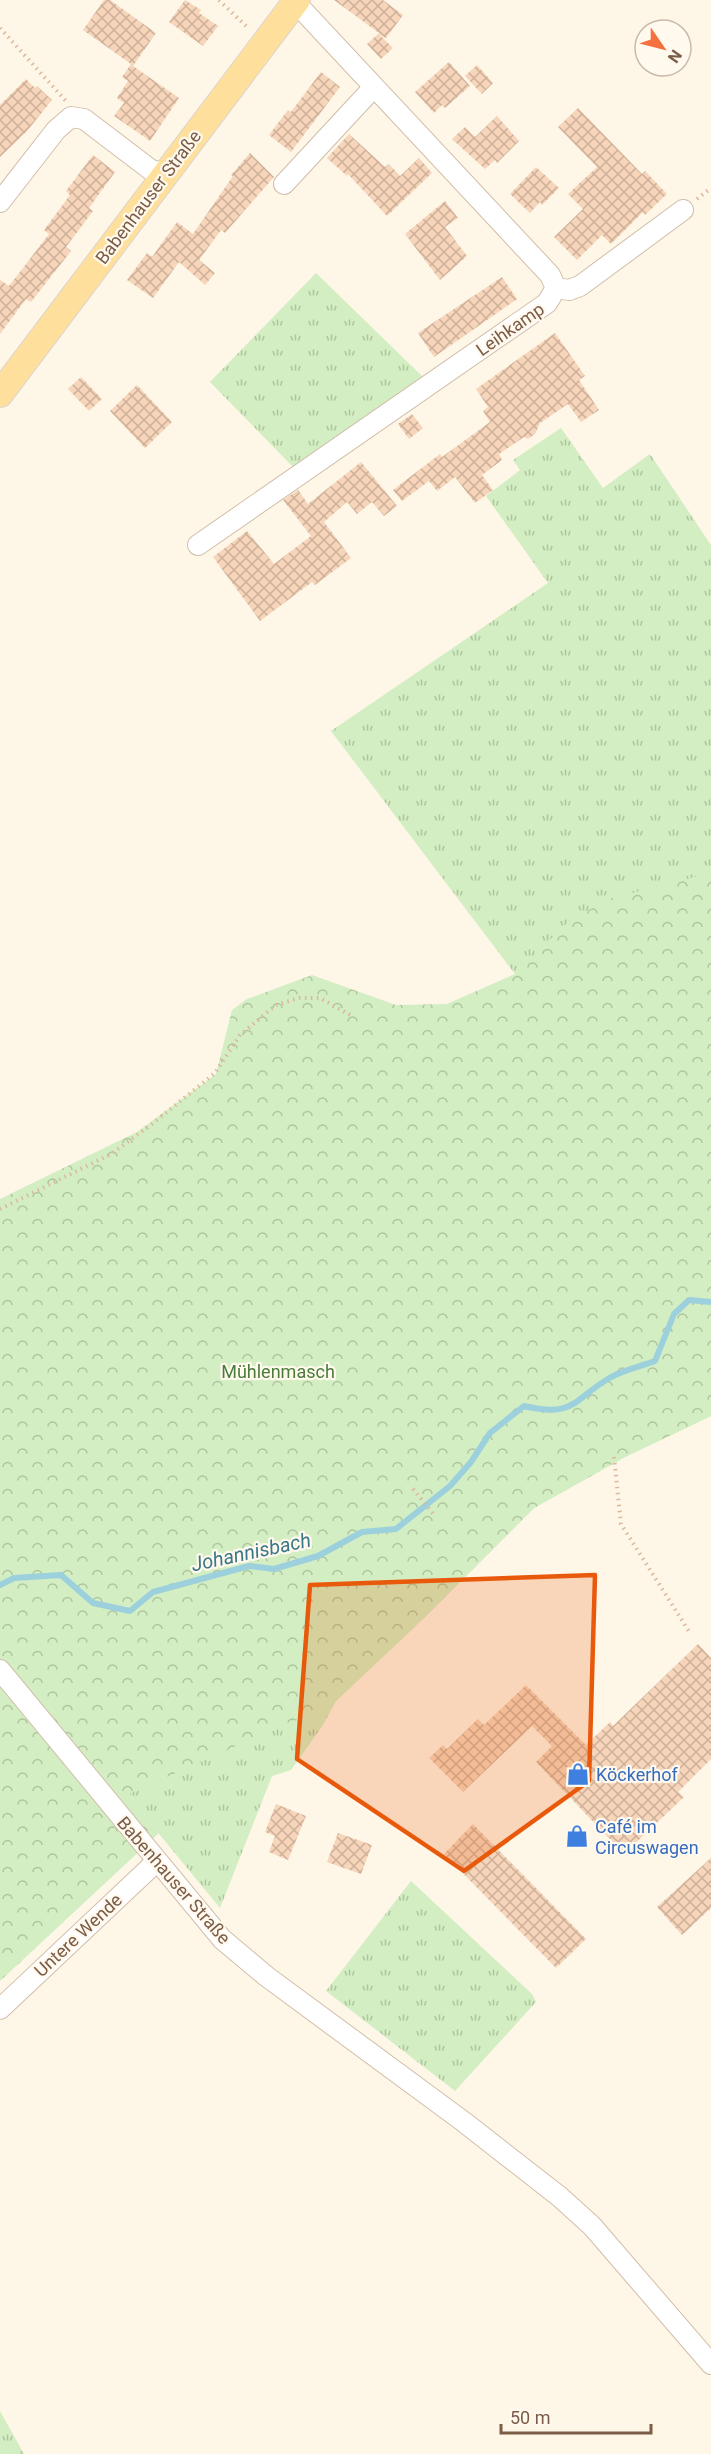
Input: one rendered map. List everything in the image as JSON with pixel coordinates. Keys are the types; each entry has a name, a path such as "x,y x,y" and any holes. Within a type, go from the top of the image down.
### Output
{"main road":[{"name":"Babenhauser Straße","path":"0,394 296,1"}],"street":[{"name":"Leihkamp","path":"198,545 540,308 552,299 556,288 550,275 373,88 296,1"},
{"path":"284,184 373,88"},
{"path":"0,202 56,130 70,117 84,119 152,170 165,173"},
{"path":"556,288 569,290 580,286 683,210"},
{"name":"Babenhauser Straße","path":"0,1670 156,1862 222,1939 525,2168 592,2226 711,2364"},
{"name":"Untere Wende","path":"0,2009 156,1862"}],"path":[{"path":"219,0 264,43"},
{"path":"0,28 71,106 70,117"},
{"path":"0,1209 111,1154 152,1124 215,1073 240,1035 276,1005 299,998 320,998 352,1016"},
{"path":"614,1457 621,1524 690,1633"},
{"path":"413,1489 434,1515"}],"highlighted area":[{"path":"595,1575 589,1781 464,1871 297,1759 310,1585"}],"green space":[{"path":"316,273 425,379 294,468 210,382"},
{"path":"561,428 603,488 650,454 711,545 711,1416 625,1457 534,1508 423,1619 336,1701 323,1725 291,1770 272,1776 220,1908 155,1829 85,1733 607,1109 515,974 331,731 548,583 486,496 520,470 513,460"},
{"name":"Mühlenmasch","path":"711,873 711,1416 625,1457 534,1508 423,1619 336,1701 129,1794 159,1833 0,1981 0,1199 137,1132 216,1074 232,1010 247,999 312,975 396,1005 447,1004 515,974 568,922 608,899"},
{"path":"411,1881 532,1994 536,2002 455,2091 326,1991"},
{"path":"0,2411 24,2454 0,2454"}],"building":[{"path":"104,0 110,0 156,33 133,66 179,98 150,141 114,116 124,103 117,98 128,81 122,77 131,64 83,30"},
{"path":"185,0 201,10 199,13 218,26 203,46 169,22"},
{"path":"334,0 383,0 403,15 386,38 379,34 393,48 381,59 367,44 379,33"},
{"path":"449,62 470,86 445,108 442,105 434,113 415,92"},
{"path":"477,65 493,83 482,94 465,76"},
{"path":"321,72 340,87 291,152 269,135 288,110 291,112"},
{"path":"26,79 52,100 27,131 0,157 0,105"},
{"path":"578,108 642,174 645,171 667,194 645,215 643,212 611,244 602,235 577,260 554,237 583,209 568,194 597,167 558,127"},
{"path":"497,116 519,141 497,163 495,160 485,169 452,139 465,127 475,137"},
{"path":"349,134 385,167 389,164 400,176 419,158 432,173 387,216 348,174 347,176 327,158"},
{"path":"250,153 274,177 225,233 221,230 199,260 215,273 205,285 179,262 153,298 127,280 147,253 152,257 177,222 193,234 233,176 231,175"},
{"path":"93,155 115,172 89,208 93,211 66,247 71,251 31,302 26,299 0,334 0,280 9,286 49,234 44,230 70,195 66,191"},
{"path":"536,167 559,188 542,205 540,202 530,213 510,194"},
{"path":"445,201 458,218 445,227 467,256 440,280 405,234"},
{"path":"502,277 517,299 434,357 418,333"},
{"path":"555,333 585,376 579,380 599,410 581,422 568,404 540,423 535,434 528,439 524,437 499,454 502,460 482,475 493,490 475,503 455,477 437,491 429,481 402,501 393,490 440,454 442,457 490,422 483,411 488,407 476,389"},
{"path":"81,377 102,399 89,411 68,389"},
{"path":"137,385 172,422 145,448 110,411"},
{"path":"412,414 423,428 409,439 398,424"},
{"path":"361,462 397,506 384,516 372,502 357,514 347,502 324,522 351,558 315,585 312,582 260,621 213,557 247,531 274,564 311,536 283,500 298,490 308,504"},
{"path":"698,1644 711,1658 711,1759 678,1792 684,1797 624,1854 536,1762 552,1746 532,1726 463,1792 429,1758 443,1745 447,1749 478,1719 484,1725 526,1685 586,1745 610,1722 613,1726"},
{"path":"276,1804 306,1816 288,1860 269,1852 275,1836 265,1832"},
{"path":"473,1824 586,1939 556,1968 444,1854"},
{"path":"338,1833 372,1845 361,1874 327,1862"},
{"path":"711,1858 711,1908 682,1935 657,1907"}],"waterway":[{"name":"Johannisbach","path":"0,1585 14,1578 61,1575 93,1603 130,1611 153,1592 249,1566 274,1569 318,1556 362,1532 396,1529 450,1486 471,1462 490,1433 524,1406 554,1410 564,1408 572,1405 611,1377 655,1361 674,1314 689,1300 711,1302"}],"place":[{"name":"Köckerhof","path":"578,1774"},
{"name":"Café im Circuswagen","path":"577,1836"}]}
